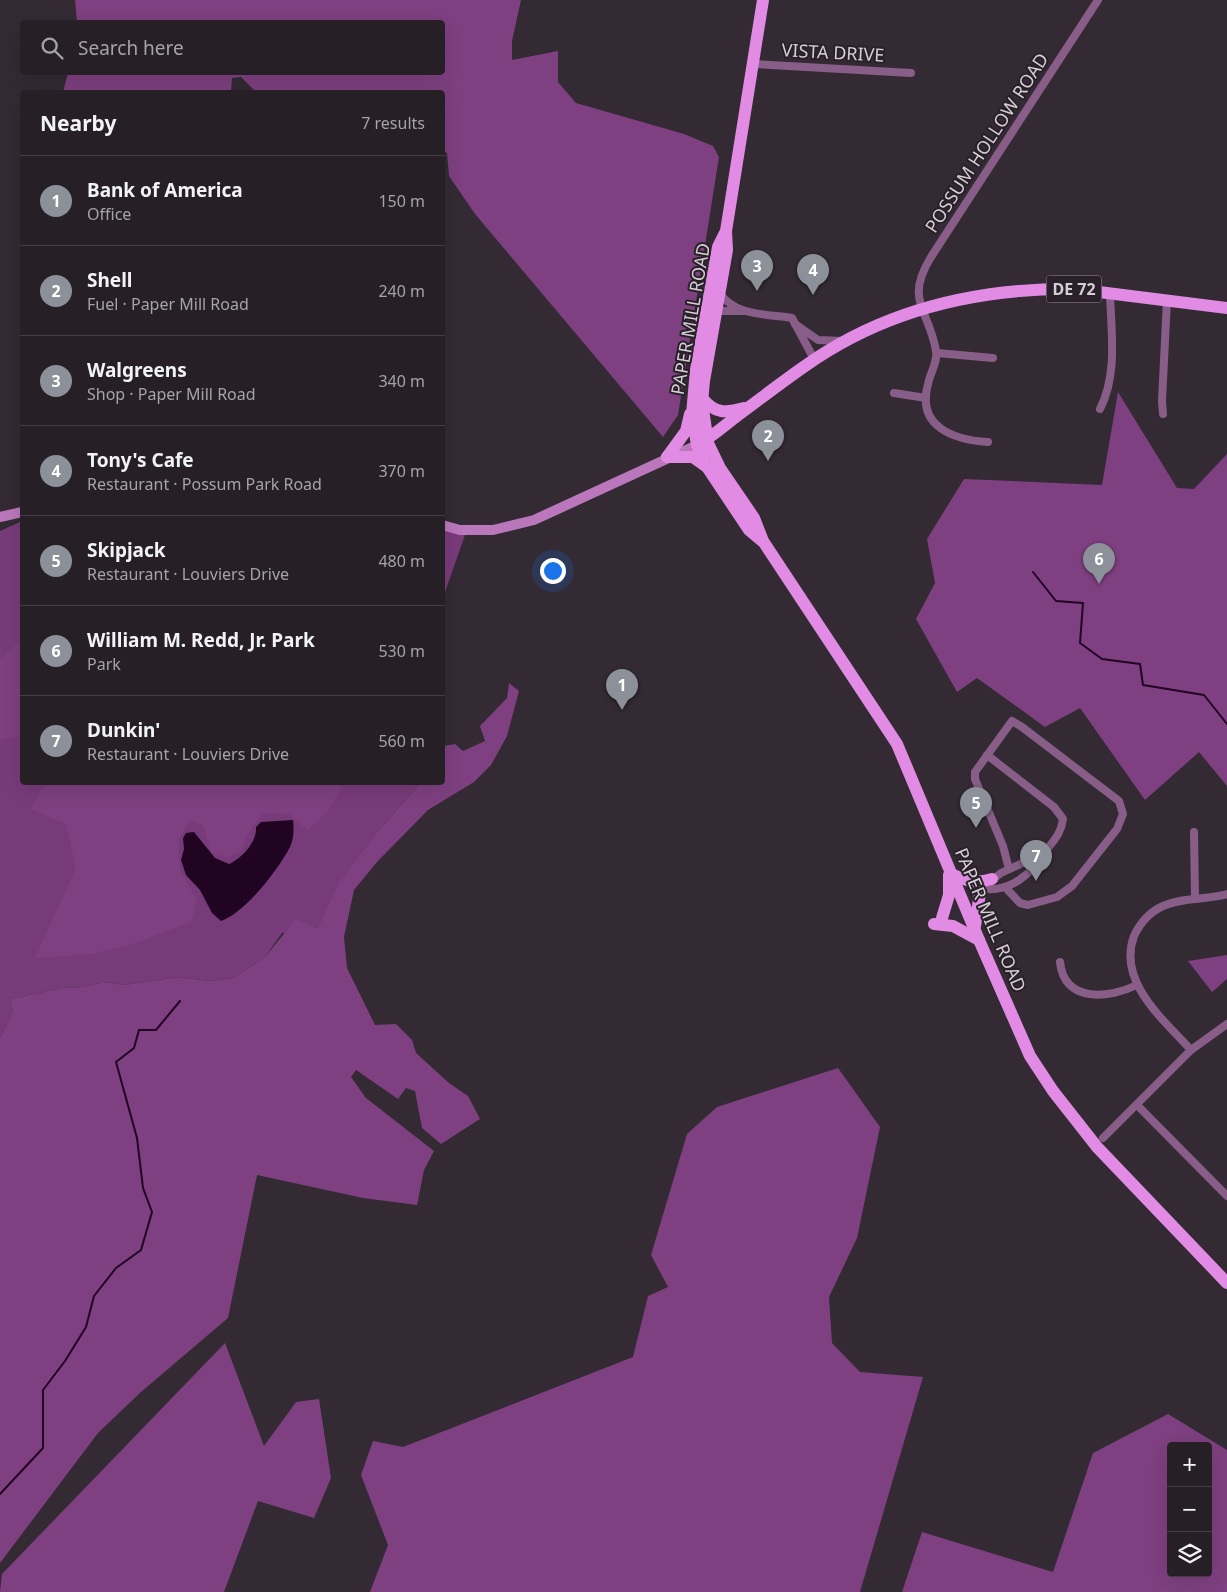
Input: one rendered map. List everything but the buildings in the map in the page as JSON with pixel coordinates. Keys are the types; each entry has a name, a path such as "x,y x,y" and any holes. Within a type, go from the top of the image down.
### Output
{"main road":[{"name":"PAPER MILL ROAD","path":"763,0 726,231 728,250 717,311 698,396 692,414 702,442 707,468 749,530 763,541"},
{"name":"PAPER MILL ROAD","path":"698,396 713,275 718,248 726,231"},
{"path":"713,275 711,304 712,308 717,311"},
{"name":"DE 72","path":"702,442 814,359 843,341 874,326 922,308 1014,290 1074,289 1227,308"},
{"path":"667,457 686,431 698,396 710,407 719,411 727,412 749,407"},
{"name":"PAPER MILL ROAD","path":"702,442 754,518 763,541 897,744 1022,1041 1053,1090 1108,1159 1227,1283"},
{"path":"667,457 693,458 707,468"},
{"path":"950,872 966,881 986,887 975,925 978,938 938,921 949,895 950,872"}],"street":[{"name":"POSSUM HOLLOW ROAD","path":"937,354 917,296 918,286 927,264 1098,0"},
{"name":"VISTA DRIVE","path":"754,64 911,73"},
{"path":"720,292 729,303 744,311"},
{"path":"1100,410 1106,399 1113,346 1110,293"},
{"path":"1163,414 1162,401 1168,300"},
{"path":"717,311 744,311 792,318 814,359"},
{"path":"795,324 818,340 843,341"},
{"path":"988,442 967,441 945,432 932,417 926,398 937,354 993,358"},
{"path":"894,393 926,398"},
{"path":"445,526 460,530 492,530 534,520 702,442"},
{"path":"0,517 20,512"},
{"path":"1005,887 1020,903 1028,905 1057,896 1078,878 1117,829 1123,814 1119,801 1012,721 975,772 975,779 1003,846 1009,869"},
{"path":"986,887 999,890 1024,876 1039,863 1061,832 1062,814 987,755"},
{"path":"1194,832 1195,899"},
{"path":"964,904 1009,869 1046,852"},
{"path":"1191,1050 1137,985 1130,958 1133,942 1139,927 1150,914 1164,906 1227,894"},
{"path":"1060,962 1062,973 1068,982 1089,994 1116,994 1137,985"},
{"path":"1103,1138 1191,1050 1227,1024"},
{"path":"1137,1105 1227,1196"}],"shaded area":[{"path":"75,0 521,0 512,41 512,60 558,51 558,82 576,103 684,134 713,146 719,157 678,415 663,437 475,214 449,176 447,153 445,152 445,90 254,90 241,77 232,78 231,90 64,90 67,75 445,75 445,20 77,20"},
{"path":"1118,392 1177,488 1194,489 1227,454 1227,786 1199,752 1145,800 1080,708 1045,727 977,678 957,692 916,619 935,583 927,539 964,479 1102,485"},
{"path":"20,522 20,785 418,785 373,837 340,883 317,929 282,933 265,957 233,978 209,981 178,977 124,985 104,982 83,987 62,988 10,999 13,1011 0,1038 0,531"},
{"path":"445,530 465,535 445,592"},
{"path":"20,642 20,736 0,740 0,659"},
{"path":"509,683 519,691 507,736 491,765 474,782 428,810 377,862 354,890 344,937 347,968 375,1025 396,1024 412,1040 416,1053 449,1083 468,1096 480,1119 441,1144 422,1128 415,1091 406,1088 398,1099 356,1070 351,1077 366,1098 434,1151 424,1170 417,1205 363,1198 257,1175 228,1318 141,1392 98,1433 0,1563 0,1038 13,1011 10,999 62,988 83,987 104,982 124,985 178,977 209,981 233,978 265,957 296,919 317,929 339,883 373,837 418,785 445,785 445,746 455,744 463,751 485,741 480,726 507,698"},
{"path":"48,785 339,785 342,789 327,811 308,831 289,814 263,813 247,835 241,851 226,857 211,853 203,825 189,820 178,841 180,869 197,901 191,922 136,943 92,954 35,958 76,868 66,824 31,809 42,789"},
{"path":"293,820 291,844 278,867 250,900 221,921 212,913 200,890 186,875 181,860 184,849 183,838 186,833 194,832 215,858 229,864 248,849 256,833 256,827 261,822"},
{"path":"1227,955 1227,979 1212,992 1188,961"},
{"path":"838,1068 880,1127 857,1238 829,1297 832,1343 860,1372 923,1377 860,1592 370,1592 388,1545 361,1475 373,1441 403,1447 633,1357 648,1296 668,1287 651,1255 687,1134 717,1107"},
{"path":"225,1343 264,1446 296,1402 319,1399 331,1478 314,1518 258,1501 224,1592 0,1592 2,1574"},
{"path":"1168,1414 1227,1450 1227,1592 902,1592 922,1532 1053,1572 1093,1453"}],"waterway":[{"path":"1033,572 1056,601 1083,603 1080,643 1102,659 1140,664 1143,685 1204,695 1227,724"},
{"path":"0,1494 43,1448 43,1390 65,1361 86,1327 94,1296 116,1268 141,1250 152,1212 143,1188 137,1138 116,1062 134,1048 139,1030 156,1030 180,1001"}],"place":[{"name":"Walgreens","path":"757,291"},
{"name":"Tony's Cafe","path":"813,295"},
{"name":"Shell","path":"768,461"},
{"name":"William M. Redd, Jr. Park","path":"1099,584"},
{"name":"Bank of America","path":"622,710"},
{"name":"Skipjack","path":"976,828"},
{"name":"Dunkin'","path":"1036,881"}]}
